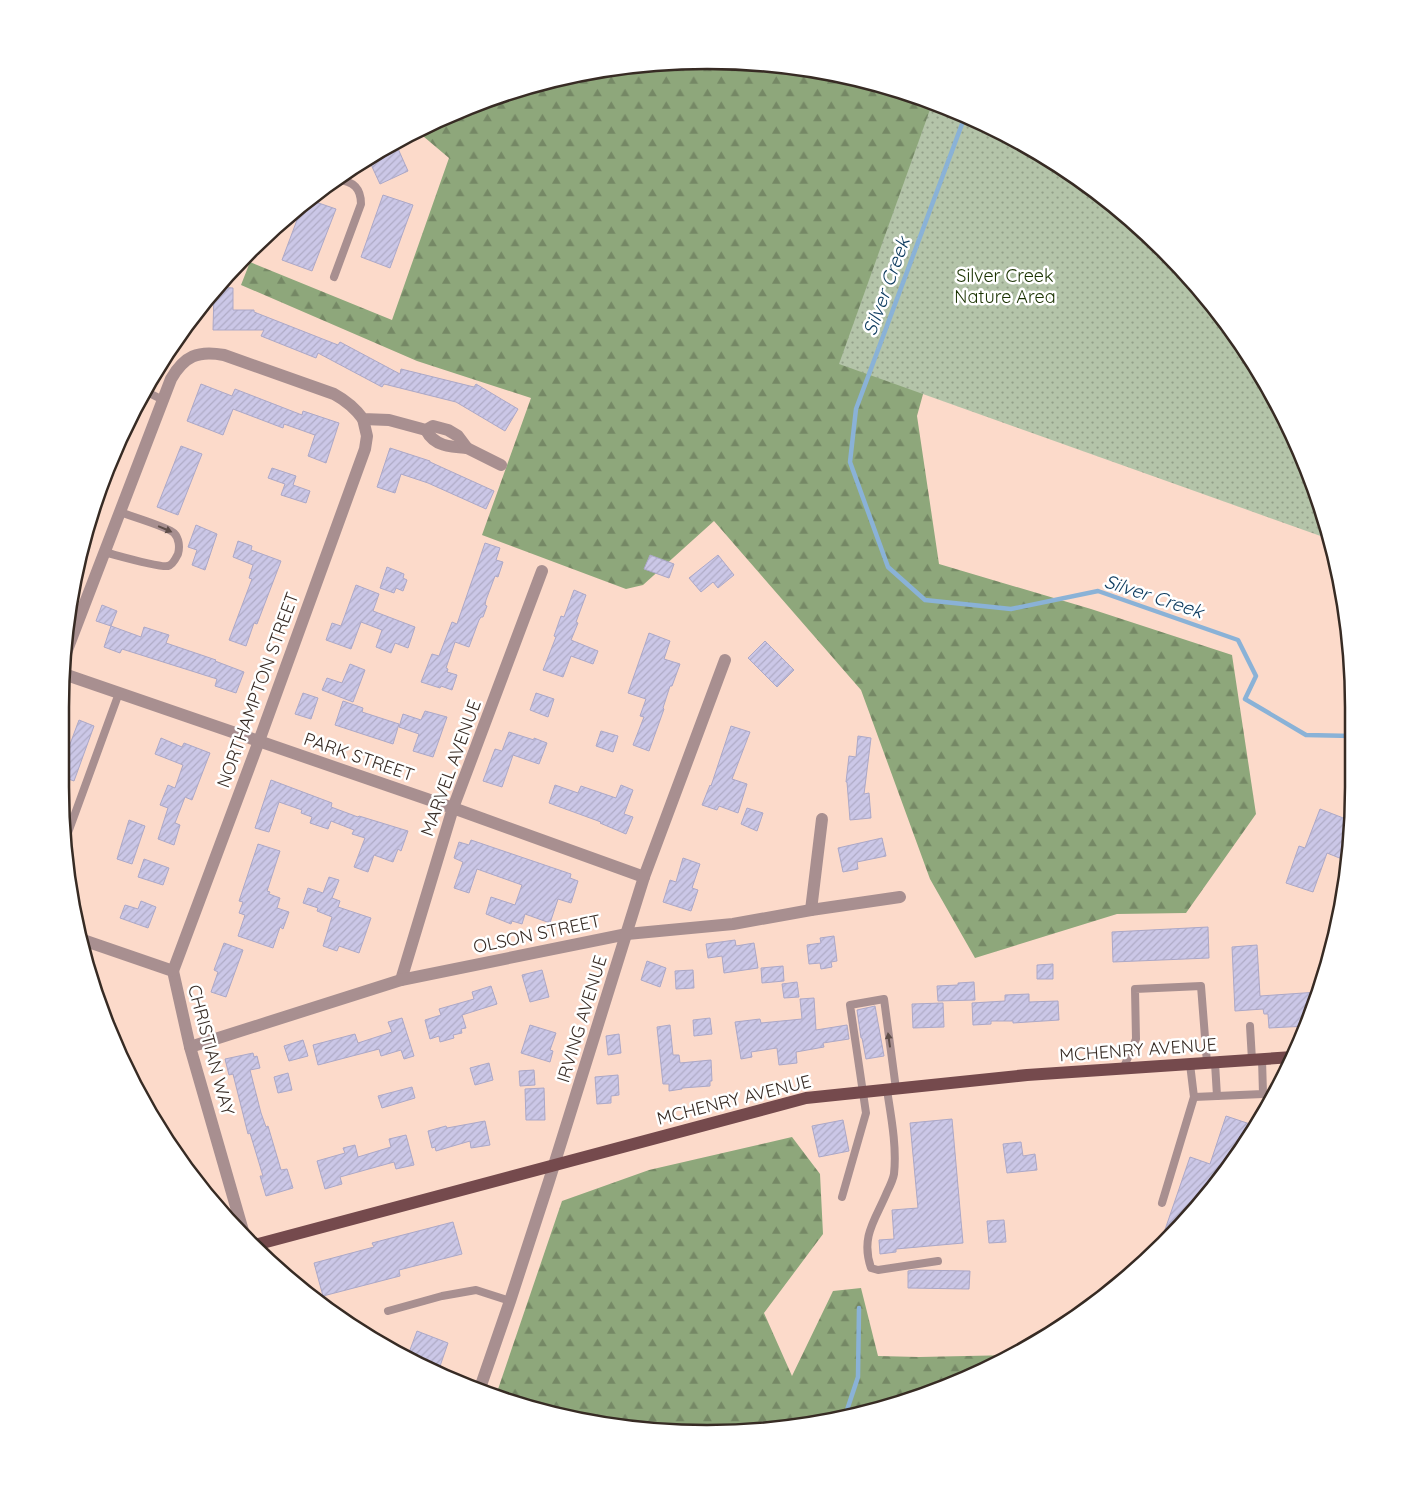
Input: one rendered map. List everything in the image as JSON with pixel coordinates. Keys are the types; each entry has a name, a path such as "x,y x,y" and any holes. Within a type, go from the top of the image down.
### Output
{"main road":[{"name":"MCHENRY AVENUE","path":"261,1243 806,1098 1027,1075 1284,1058"}],"street":[{"path":"73,634 171,379 180,365 196,355 206,353 224,355 334,394 363,419 395,421 426,430 433,426 448,430 458,436 467,448 501,465"},
{"name":"NORTHAMPTON STREET","path":"173,971 365,450 367,436 363,419"},
{"name":"MARVEL AVENUE","path":"401,980 453,808 542,571"},
{"name":"IRVING AVENUE","path":"482,1384 554,1164 644,876 725,660"},
{"name":"PARK STREET","path":"70,676 644,876"},
{"path":"811,910 822,819"},
{"name":"OLSON STREET","path":"190,1047 401,980 627,934 733,924 900,897"},
{"name":"CHRISTIAN WAY","path":"88,945 173,971 190,1047 240,1222"}],"lane":[{"path":"334,277 361,204 361,196 355,185 350,181 346,181"},
{"path":"151,395 163,400"},
{"path":"104,552 168,566 173,563 178,555 179,546 177,538 171,530 120,512"},
{"path":"70,827 119,692"},
{"path":"1123,1069 1136,1038 1135,989 1201,986 1217,1096"},
{"path":"842,1198 866,1113 850,1005 884,999 894,1130 894,1175 867,1238 868,1260 871,1268 878,1270 938,1261"},
{"path":"1194,1097 1263,1094 1250,1026"},
{"path":"1162,1203 1194,1097 1190,1064"},
{"path":"388,1311 442,1296 476,1290 510,1301"}],"green space":[{"path":"665,70 749,70 832,81 872,90 912,103 951,117 994,137 917,416 939,564 1091,609 1232,655 1256,814 1186,913 1117,914 975,958 930,879 861,690 714,521 643,585 626,589 482,535 531,398 417,361 241,285 250,262 392,320 449,158 423,136 463,117 542,90 624,74"},
{"name":"Silver Creek Nature Area","path":"930,109 989,135 1026,154 1062,176 1128,227 1187,286 1238,352 1260,388 1297,463 1322,537 839,364"},
{"path":"792,1137 820,1174 823,1234 764,1313 792,1376 833,1291 861,1288 878,1356 996,1355 951,1377 872,1404 790,1420 749,1424 665,1424 624,1420 542,1404 498,1390 562,1201 649,1170"}],"building":[{"path":"398,149 408,171 380,184 371,164"},
{"path":"383,195 413,205 390,268 361,257"},
{"path":"316,202 336,209 312,271 282,260 298,217"},
{"path":"226,288 233,288 233,310 254,310 254,312 338,345 340,342 400,374 401,369 474,387 476,384 518,409 505,431 456,402 384,384 382,387 318,353 316,358 261,336 264,330 213,330 214,302"},
{"path":"201,384 232,396 235,389 302,415 303,411 339,423 326,463 308,456 315,435 284,424 283,428 233,409 223,435 187,421"},
{"path":"181,446 202,454 178,515 157,507"},
{"path":"390,448 430,461 494,491 486,509 428,483 401,474 395,493 377,487"},
{"path":"272,468 296,476 293,485 310,491 306,503 281,495 285,484 268,478"},
{"path":"196,525 217,534 205,570 192,565 197,550 188,547"},
{"path":"238,541 252,546 251,550 281,561 257,624 254,623 246,646 229,640 252,579 249,578 253,565 233,557"},
{"path":"485,543 500,548 496,560 503,562 498,577 495,576 486,600 485,605 487,606 483,617 479,620 469,647 455,642 446,668 448,669 447,672 457,675 452,690 421,682 432,654 439,656 452,622 457,624"},
{"path":"650,555 674,564 669,578 644,569"},
{"path":"718,555 734,575 718,588 713,582 701,592 689,578"},
{"path":"387,567 404,574 403,578 407,580 403,591 396,588 394,593 380,588"},
{"path":"356,585 379,594 373,611 415,627 408,648 395,643 391,653 376,647 382,630 361,622 351,649 326,640 332,623 341,626"},
{"path":"574,590 586,595 571,640 598,651 593,664 571,656 563,677 543,670 556,637 554,636 561,616 564,617"},
{"path":"102,605 117,611 111,626 96,621"},
{"path":"111,626 141,637 144,627 169,635 166,643 244,672 236,693 215,686 217,679 122,649 120,653 104,647"},
{"path":"649,633 670,641 664,659 680,664 672,686 670,686 649,751 633,745 644,717 640,716 646,699 628,693"},
{"path":"765,641 794,670 777,687 748,658"},
{"path":"350,664 365,670 353,702 322,690 327,678 342,683"},
{"path":"303,693 318,698 311,719 295,714"},
{"path":"536,693 554,699 548,717 530,710"},
{"path":"343,701 363,708 362,712 399,724 393,744 335,725"},
{"path":"425,711 447,717 433,757 413,751 419,734 399,727 403,714 421,720"},
{"path":"79,720 94,726 74,781 69,779 69,747"},
{"path":"731,726 750,732 732,779 747,784 738,813 719,806 717,810 702,805 711,786"},
{"path":"601,731 618,736 613,752 596,746"},
{"path":"509,732 547,743 539,764 513,755 502,787 483,781 495,749 502,751"},
{"path":"858,736 871,738 864,794 869,793 871,818 850,820 846,782 849,756 856,757"},
{"path":"161,738 182,747 184,743 210,753 192,800 185,797 175,823 180,825 174,845 158,839 168,808 160,805 168,785 175,788 183,765 155,754"},
{"path":"271,780 332,803 331,807 358,817 408,831 401,851 398,849 393,862 374,855 368,872 354,867 365,838 352,834 354,830 331,821 328,829 310,823 312,817 301,813 302,810 279,802 269,832 255,828"},
{"path":"555,785 578,793 581,786 616,798 621,785 633,790 624,814 633,817 626,834 601,822 549,803"},
{"path":"747,808 763,813 757,831 741,824"},
{"path":"1320,809 1344,818 1341,859 1327,853 1313,892 1286,883 1299,846 1305,848"},
{"path":"129,820 145,826 132,864 117,859"},
{"path":"882,838 886,856 857,862 858,869 843,872 838,848"},
{"path":"471,840 571,874 570,878 578,881 571,903 558,899 550,923 525,914 522,924 512,921 511,924 486,914 491,897 515,905 522,885 477,869 469,893 454,888 463,862 454,858 459,842 469,845"},
{"path":"258,844 280,851 267,891 270,892 269,894 280,898 277,908 289,912 283,929 280,927 273,948 238,936 245,915 239,913 243,902 239,901"},
{"path":"683,858 700,864 692,888 698,890 691,911 663,902 670,880 676,882"},
{"path":"144,859 169,868 163,885 138,877"},
{"path":"329,877 339,880 332,898 340,901 338,907 371,918 359,953 339,946 337,951 323,946 332,917 317,911 318,908 303,903 308,888 323,893"},
{"path":"141,901 156,907 148,928 120,918 125,905 138,909"},
{"path":"1208,927 1209,958 1113,962 1112,932"},
{"path":"834,936 837,961 831,962 832,967 821,969 820,963 809,964 807,945 821,943 820,938"},
{"path":"735,940 736,946 754,943 758,968 724,973 722,956 708,958 706,944"},
{"path":"224,943 243,950 226,997 211,992 218,972 214,970"},
{"path":"1257,945 1260,996 1311,992 1299,1026 1269,1028 1268,1014 1264,1014 1263,1009 1235,1011 1232,947"},
{"path":"647,961 666,968 660,987 641,980"},
{"path":"1053,964 1053,979 1037,979 1037,965"},
{"path":"783,966 784,981 762,983 761,968"},
{"path":"542,970 549,997 530,1002 522,975"},
{"path":"693,970 694,988 676,989 675,971"},
{"path":"797,982 799,997 784,998 782,984"},
{"path":"974,982 975,1000 938,1001 937,986"},
{"path":"491,986 497,1004 462,1015 466,1028 461,1029 462,1033 453,1035 454,1038 440,1042 439,1036 430,1039 425,1020 441,1015 439,1009 474,999 472,992"},
{"path":"1029,994 1029,1002 1058,1001 1059,1020 1013,1023 1013,1021 991,1021 991,1024 973,1025 972,1003 1005,1001 1005,995"},
{"path":"814,998 816,1030 847,1025 849,1039 823,1043 824,1047 796,1052 797,1063 779,1065 777,1048 751,1052 752,1057 741,1059 735,1022 760,1019 761,1023 802,1019 800,999"},
{"path":"943,1003 944,1027 913,1028 912,1004"},
{"path":"875,1006 884,1056 866,1059 857,1010"},
{"path":"402,1018 414,1056 404,1059 401,1050 381,1056 379,1049 318,1065 313,1045 355,1034 358,1043 392,1032 388,1022"},
{"path":"710,1018 712,1034 694,1036 693,1020"},
{"path":"530,1025 556,1033 550,1050 553,1051 550,1062 521,1053"},
{"path":"670,1025 673,1055 679,1055 680,1063 711,1060 712,1081 710,1081 710,1086 669,1091 669,1084 663,1084 657,1027"},
{"path":"619,1034 621,1053 608,1055 606,1036"},
{"path":"303,1040 308,1056 289,1061 284,1046"},
{"path":"253,1053 254,1057 257,1056 260,1068 250,1070 261,1113 266,1127 268,1126 281,1170 287,1169 293,1188 266,1196 260,1176 263,1176 250,1133 248,1134 233,1074 229,1075 225,1059"},
{"path":"489,1063 493,1080 475,1085 470,1068"},
{"path":"534,1070 535,1085 520,1086 519,1071"},
{"path":"288,1073 292,1090 278,1093 274,1077"},
{"path":"618,1075 619,1095 611,1096 611,1103 597,1104 595,1077"},
{"path":"412,1087 415,1098 382,1108 378,1096"},
{"path":"544,1088 545,1120 526,1120 525,1089"},
{"path":"1226,1116 1249,1124 1213,1176 1187,1208 1164,1231 1190,1157 1210,1164"},
{"path":"952,1119 963,1243 896,1249 896,1252 880,1254 879,1240 894,1239 892,1210 918,1208 910,1123"},
{"path":"843,1120 849,1151 819,1157 812,1126"},
{"path":"485,1121 490,1145 471,1148 470,1141 436,1151 435,1147 432,1148 428,1131 446,1126 447,1128"},
{"path":"406,1135 414,1165 396,1169 394,1162 340,1177 342,1184 325,1189 317,1161 345,1153 343,1148 355,1145 358,1157 391,1147 389,1139"},
{"path":"1021,1142 1023,1156 1035,1154 1037,1170 1007,1173 1003,1144"},
{"path":"1004,1220 1006,1242 989,1243 987,1221"},
{"path":"453,1222 462,1254 399,1270 400,1276 323,1296 314,1263 374,1247 372,1243"},
{"path":"908,1271 970,1271 969,1289 908,1288"},
{"path":"417,1331 448,1343 440,1366 410,1351"}],"waterway":[{"name":"Silver Creek","path":"963,122 856,409 850,462 888,567 925,600 1011,609 1098,591 1238,640 1256,676 1245,699 1306,735 1345,736"},
{"path":"847,1410 858,1377 859,1308"}]}
